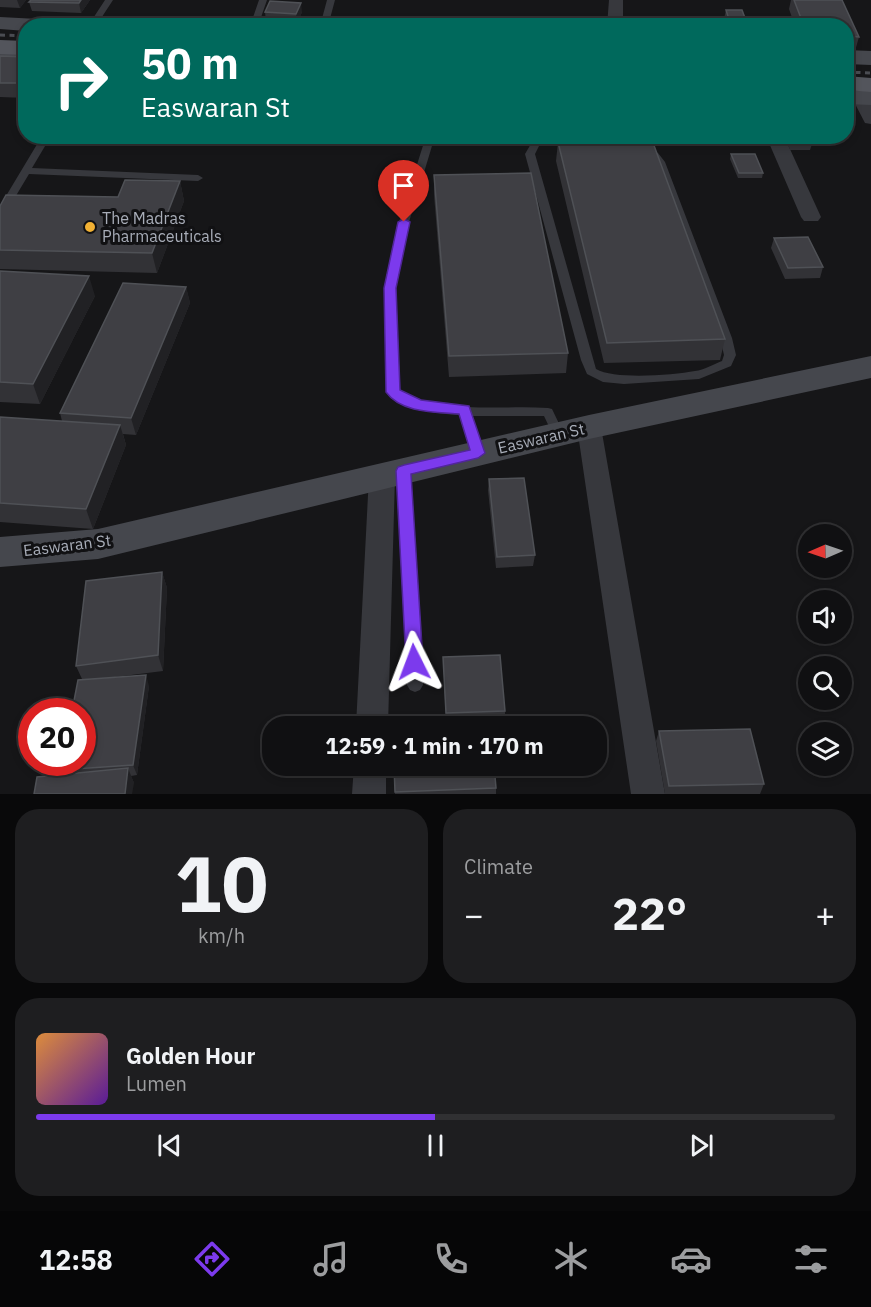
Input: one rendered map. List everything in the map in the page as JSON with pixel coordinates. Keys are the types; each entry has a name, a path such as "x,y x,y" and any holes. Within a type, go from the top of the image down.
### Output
{"main road":[{"path":"0,32 18,33"},
{"path":"0,47 18,48"},
{"path":"854,68 871,69"}],"street":[{"path":"615,18 616,0"},
{"path":"0,23 18,24"},
{"path":"0,54 18,55"},
{"path":"854,57 871,58"},
{"path":"859,92 871,119"},
{"path":"779,144 811,217"},
{"name":"Easwaran St","path":"0,552 98,544 574,430 871,367"},
{"path":"574,430 648,794"},
{"path":"373,716 393,473"},
{"path":"369,794 370,776"}],"lane":[{"path":"97,18 109,0"},
{"path":"257,18 263,0"},
{"path":"326,18 331,0"},
{"path":"0,214 42,144"},
{"path":"428,144 404,222 390,288 393,392 419,405 464,410 548,412 574,430"},
{"path":"535,144 530,154 591,371 603,378 624,380 699,375 727,363 729,355 726,338 660,162 655,155 638,152"},
{"path":"590,144 600,150 608,151"},
{"path":"26,171 198,178"},
{"path":"464,410 478,453"},
{"path":"393,473 415,685"}],"building":[{"path":"31,0 81,0 79,3 29,2"},
{"path":"794,0 842,0 850,18 801,18"},
{"path":"270,1 301,3 296,14 265,12"},
{"path":"726,10 742,10 745,18 728,18"},
{"path":"854,26 859,37 854,37"},
{"path":"0,56 18,57 18,83 0,83"},
{"path":"558,144 653,144 725,339 607,343"},
{"path":"731,154 755,154 763,173 739,173"},
{"path":"531,173 568,353 449,356 434,175"},
{"name":"The Madras Pharmaceuticals","path":"125,180 180,181 152,253 0,250 0,206 6,195 118,197"},
{"path":"808,237 823,267 788,268 774,238"},
{"path":"0,271 89,276 33,384 0,382"},
{"path":"123,283 186,287 131,418 60,413"},
{"path":"0,417 120,425 86,509 0,503"},
{"path":"524,478 535,555 497,557 489,479"},
{"path":"162,572 158,655 76,666 86,581"},
{"path":"500,655 505,711 446,713 443,657"},
{"path":"146,675 133,765 96,768 96,698 75,698 78,680"},
{"path":"750,729 764,784 669,786 659,731"},
{"path":"128,768 125,794 34,794 37,777 96,776 96,771"},
{"path":"394,776 495,776 496,788 395,792"}],"railway":[{"path":"0,35 18,36"},
{"path":"854,72 871,73"}],"place":[{"name":"The Madras Pharmaceuticals","path":"90,227"}],"route":[{"path":"404,222 390,288 393,392 419,405 464,410 478,453 404,471 414,662"}]}
